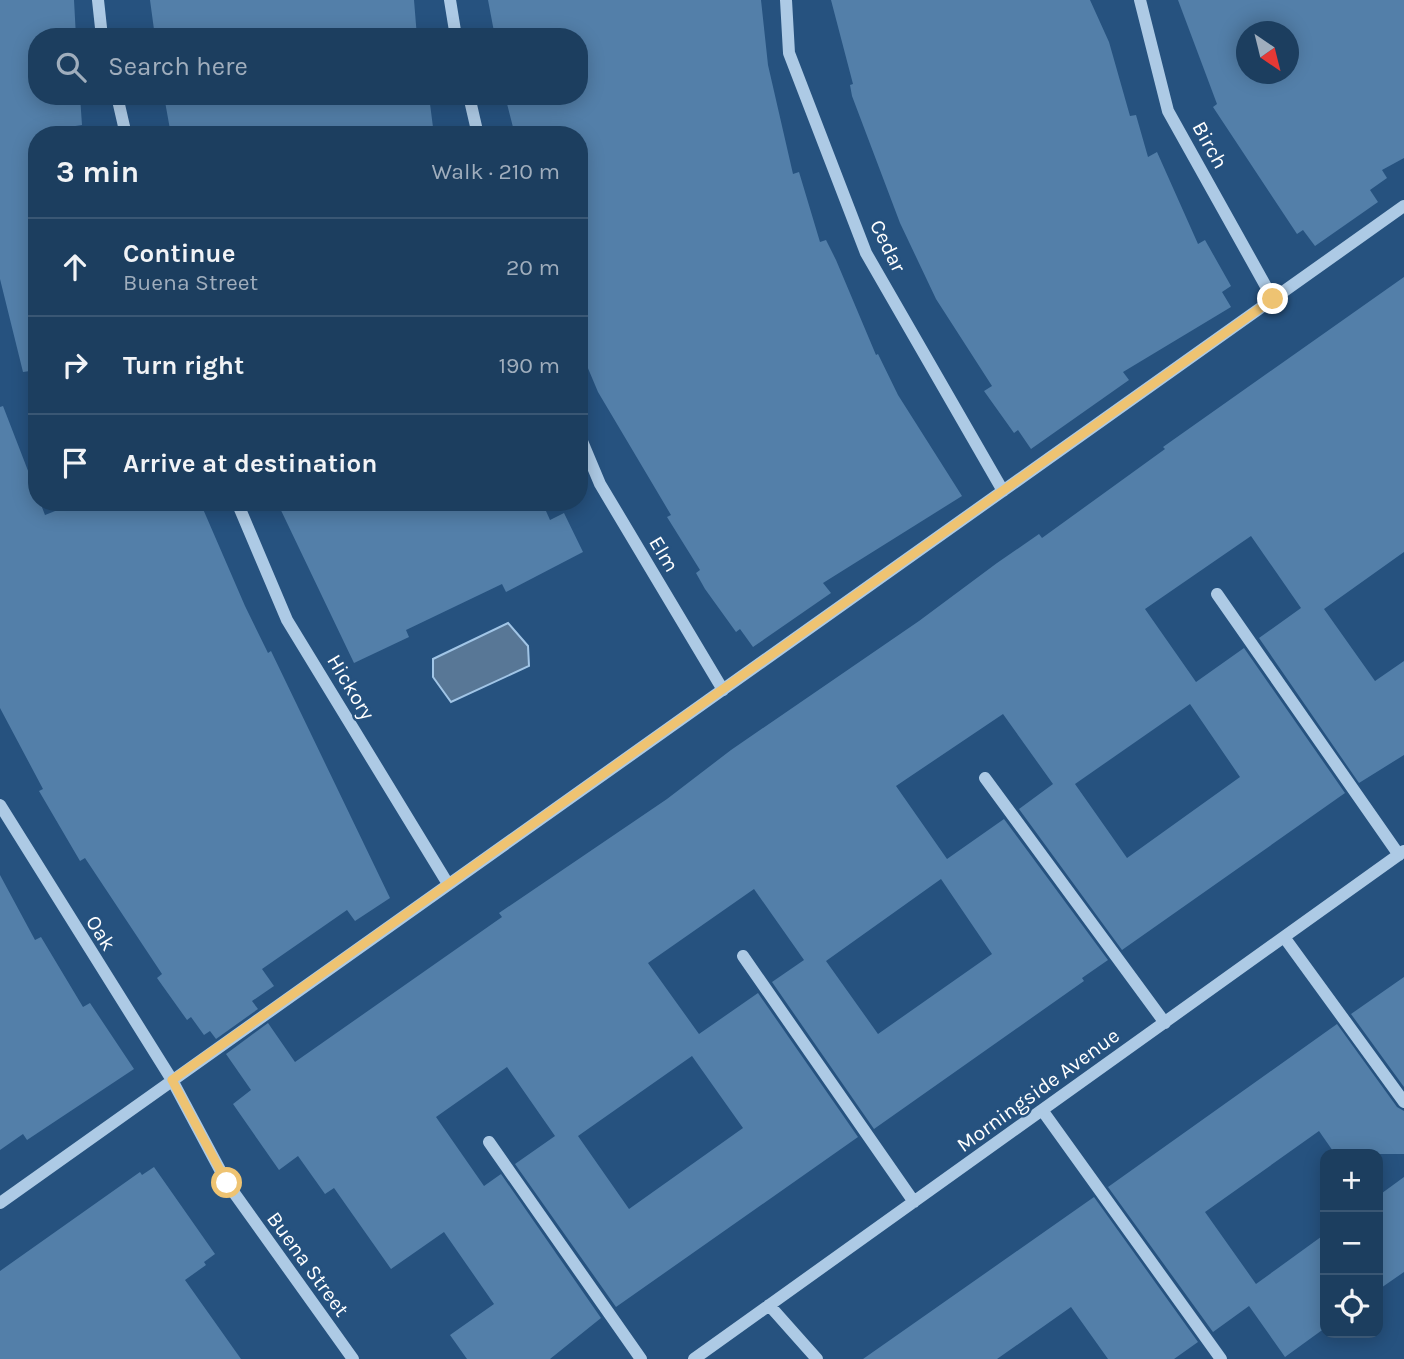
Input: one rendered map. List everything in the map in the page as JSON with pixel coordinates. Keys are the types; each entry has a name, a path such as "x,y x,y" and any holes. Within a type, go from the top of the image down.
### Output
{"street":[{"path":"98,0 101,28"},
{"path":"450,0 455,28"},
{"name":"Cedar","path":"786,0 789,53 866,253 1003,491"},
{"name":"Birch","path":"1140,0 1168,111 1273,299"},
{"path":"119,105 124,126"},
{"path":"471,105 476,126"},
{"path":"0,1203 1404,206"},
{"name":"Elm","path":"588,455 600,484 723,690"},
{"name":"Hickory","path":"241,511 287,620 448,884"},
{"path":"1217,594 1402,853"},
{"path":"985,778 1164,1023"},
{"name":"Oak","path":"0,805 7,821 172,1080"},
{"name":"Morningside Avenue","path":"694,1359 1402,853"},
{"path":"1284,937 1404,1102"},
{"path":"743,956 914,1202"},
{"name":"Buena Street","path":"172,1080 240,1203 353,1359"},
{"path":"1042,1110 1221,1359"},
{"path":"489,1142 641,1359"},
{"path":"769,1305 817,1359"}],"water":[{"path":"508,623 528,646 529,666 451,702 433,677 433,659"}],"building":[{"path":"0,0 74,0 76,28 28,28 28,105 81,105 82,125 28,126 28,371 23,372 0,279"},
{"path":"150,0 414,0 416,28 154,28"},
{"path":"488,0 761,0 768,65 793,174 799,172 820,242 826,240 876,355 878,354 898,395 962,496 823,583 831,593 753,647 740,629 736,632 705,589 696,573 700,570 667,517 671,515 598,392 588,368 588,126 513,126 507,105 588,105 588,28 493,28"},
{"path":"831,0 1090,0 1109,42 1130,116 1136,115 1148,157 1157,152 1198,244 1205,240 1231,286 1222,292 1231,307 1123,372 1129,380 1031,449 1018,430 1014,433 984,391 992,386 936,299 900,223 852,96 850,85 853,84"},
{"path":"1178,0 1404,0 1404,158 1382,170 1387,178 1370,190 1378,202 1315,246 1303,230 1297,234 1213,107 1217,104"},
{"path":"166,105 430,105 433,126 169,126"},
{"path":"1404,277 1404,552 1324,609 1375,681 1404,661 1404,755 1359,783 1259,638 1301,608 1251,536 1145,609 1196,682 1244,648 1345,793 1122,950 1019,809 1053,784 1003,714 896,786 947,859 1004,819 1108,960 1082,978 1084,981 874,1129 772,982 804,960 754,889 648,963 699,1034 758,993 858,1137 616,1307 515,1164 555,1136 507,1067 436,1117 484,1186 501,1174 601,1318 550,1359 467,1359 450,1335 494,1304 444,1232 391,1269 334,1188 325,1194 298,1156 279,1170 233,1104 251,1090 226,1054 268,1023 295,1062 502,917 499,913 667,799 731,750 919,621 997,563 1039,534 1042,538 1165,449 1163,447","holes":["1190,704 1240,777 1127,858 1075,784","941,879 992,954 878,1034 826,961","692,1056 743,1128 629,1209 578,1136"]},
{"path":"3,406 28,471 28,511 43,511 45,515 55,511 204,511 245,606 268,653 271,651 390,898 355,921 347,910 262,969 274,986 252,1001 258,1009 216,1039 210,1031 204,1035 191,1017 187,1020 157,978 162,974 85,858 80,861 39,791 43,789 0,708 0,407"},
{"path":"281,511 546,511 550,520 564,513 583,552 506,592 502,584 406,630 409,637 354,663"},
{"path":"0,875 35,940 41,937 83,1007 90,1003 134,1069 27,1140 23,1134 0,1150"},
{"path":"1404,977 1404,1087 1351,1014"},
{"path":"1337,1024 1397,1107 1404,1111 1404,1154 1383,1154 1383,1149 1332,1149 1319,1131 1205,1212 1256,1284 1320,1238 1320,1332 1285,1357 1249,1306 1213,1332 1108,1187"},
{"path":"154,1167 215,1254 204,1262 206,1265 185,1280 241,1359 0,1359 0,1271 140,1172 142,1175"},
{"path":"1404,1177 1404,1272 1383,1287 1383,1212 1383,1192"},
{"path":"1094,1197 1198,1342 1174,1359 1108,1359 1071,1307 997,1359 863,1359"}],"route":[{"path":"227,1183 172,1080 1273,299"}]}
